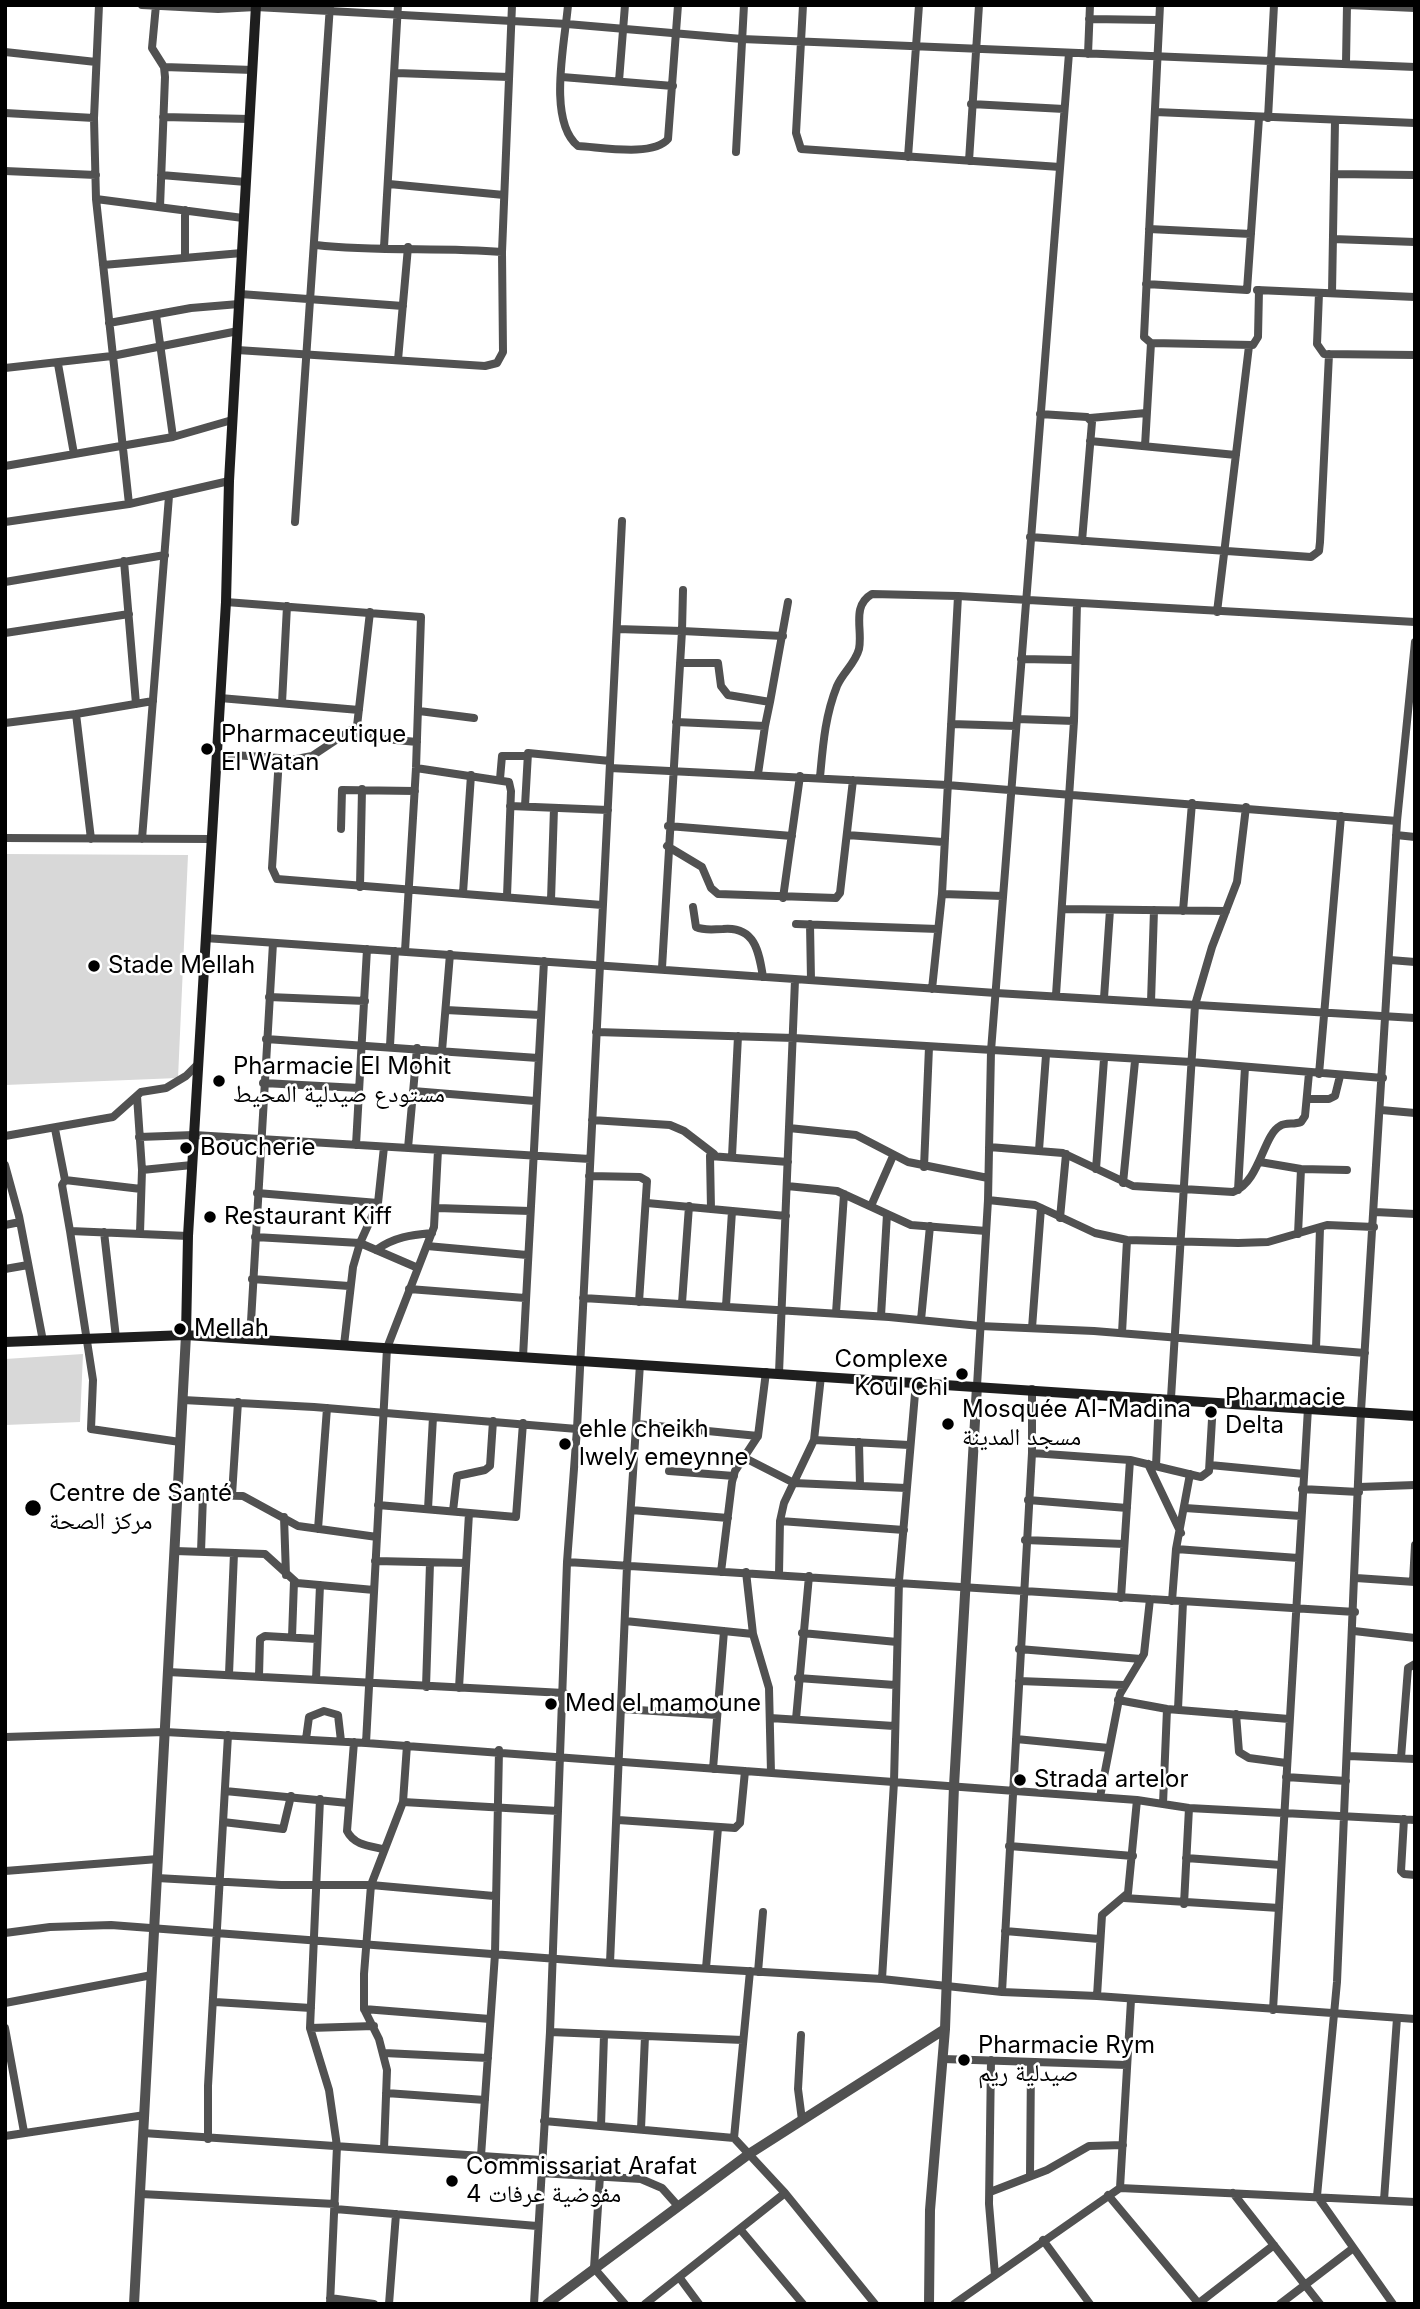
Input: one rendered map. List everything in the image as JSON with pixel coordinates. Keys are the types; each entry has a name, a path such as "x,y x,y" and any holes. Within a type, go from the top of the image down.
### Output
{"main road":[{"path":"186,1335 188,1236 226,602 232,420 256,6"},
{"path":"5,1342 186,1335 1415,1416"}],"street":[{"path":"99,5 94,118 96,199 129,504"},
{"path":"142,5 330,9 398,17 512,20 742,39 1415,67"},
{"path":"384,247 398,5"},
{"path":"237,350 485,366 497,363 503,352 502,252 512,5"},
{"path":"568,5 562,77 561,118 564,130 578,146 648,149 664,145 668,139 678,5"},
{"path":"619,82 625,5"},
{"path":"736,152 744,5"},
{"path":"803,5 798,145 805,150 1060,167"},
{"path":"908,157 919,5"},
{"path":"969,162 974,47 979,5"},
{"path":"1088,54 1090,5"},
{"path":"1145,446 1151,343 1142,331 1160,5"},
{"path":"1247,290 1263,118 1272,59 1274,5"},
{"path":"1346,63 1348,5 1415,8"},
{"path":"156,6 152,48 163,67 160,207"},
{"path":"295,522 316,245 321,106 330,9"},
{"path":"1089,19 1159,20"},
{"path":"5,52 96,62"},
{"path":"929,2304 930,2210 945,2029 954,1787 988,1200 991,1051 1069,53"},
{"path":"163,67 253,70"},
{"path":"396,73 509,77"},
{"path":"562,77 673,86"},
{"path":"971,104 1064,109"},
{"path":"1155,112 1415,123"},
{"path":"5,113 94,118"},
{"path":"163,117 250,119"},
{"path":"1332,293 1335,121"},
{"path":"5,172 96,175"},
{"path":"1335,174 1415,175"},
{"path":"161,176 246,182"},
{"path":"388,184 505,195"},
{"path":"96,199 243,218"},
{"path":"184,256 185,211"},
{"path":"1149,229 1251,234"},
{"path":"1333,239 1415,242"},
{"path":"316,245 355,250 408,247 502,252"},
{"path":"398,360 408,247"},
{"path":"103,265 242,253"},
{"path":"1146,284 1415,297"},
{"path":"1217,612 1249,346 1258,337 1259,290"},
{"path":"1320,293 1317,344 1320,350 1329,354 1415,355"},
{"path":"109,323 240,299 403,306"},
{"path":"156,315 173,437"},
{"path":"5,368 112,356 238,331"},
{"path":"1151,343 1249,346"},
{"path":"1030,537 1311,557 1318,551 1329,354"},
{"path":"58,364 74,454"},
{"path":"1040,414 1090,418 1146,413"},
{"path":"1082,541 1090,418"},
{"path":"5,466 173,437 232,420"},
{"path":"1090,441 1236,455"},
{"path":"5,522 129,504 229,481"},
{"path":"142,839 169,496"},
{"path":"534,2304 550,2032 567,1562 577,1429 622,521"},
{"path":"5,582 165,555"},
{"path":"124,561 136,704"},
{"path":"662,968 683,590"},
{"path":"820,777 827,715 841,678 855,659 860,645 859,611 866,597 872,594 958,596 1415,622"},
{"path":"932,989 942,894 958,596"},
{"path":"226,602 421,617 419,711 409,891 390,1046"},
{"path":"758,774 788,602"},
{"path":"1056,995 1074,720 1077,603"},
{"path":"282,703 287,606"},
{"path":"370,612 357,726 359,734 364,737 417,742"},
{"path":"5,633 128,614"},
{"path":"617,629 783,636"},
{"path":"1393,2304 1317,2196 1334,2014 1343,1817 1349,1756 1361,1411 1384,1078 1396,821 1413,686 1415,642"},
{"path":"1021,659 1074,660"},
{"path":"680,663 718,663 721,686 728,695 770,702"},
{"path":"220,698 359,710"},
{"path":"5,723 153,701"},
{"path":"419,711 474,718"},
{"path":"76,714 91,839"},
{"path":"951,724 1074,720"},
{"path":"676,723 765,726"},
{"path":"281,762 312,756 357,726"},
{"path":"500,779 502,755 526,756 531,752 610,765 673,771 947,785 1396,821"},
{"path":"217,754 275,757 281,762"},
{"path":"525,806 526,756"},
{"path":"281,762 275,801 273,875 277,879 601,905"},
{"path":"416,768 509,782 507,896"},
{"path":"463,893 471,775"},
{"path":"783,898 800,776"},
{"path":"667,846 702,867 711,888 718,894 836,898 840,893 853,780"},
{"path":"360,887 362,789"},
{"path":"341,829 342,790 415,791"},
{"path":"1183,911 1192,803"},
{"path":"510,806 608,810"},
{"path":"551,900 554,807"},
{"path":"1171,1398 1195,1005 1212,947 1237,882 1246,807"},
{"path":"1319,1074 1341,816"},
{"path":"668,826 792,836"},
{"path":"847,835 943,842"},
{"path":"1396,835 1415,837"},
{"path":"5,838 212,839"},
{"path":"942,894 1003,896"},
{"path":"693,907 696,927 702,930 733,928 746,933 757,944 763,977"},
{"path":"1063,909 1226,911"},
{"path":"1104,998 1110,910"},
{"path":"1151,1002 1154,910"},
{"path":"796,924 938,929"},
{"path":"810,924 811,980"},
{"path":"205,938 932,989 1415,1018"},
{"path":"250,1339 273,943"},
{"path":"356,1145 367,949"},
{"path":"442,1051 450,954"},
{"path":"1390,960 1415,962"},
{"path":"523,1357 544,961"},
{"path":"779,1373 795,979"},
{"path":"269,997 365,1001"},
{"path":"446,1010 540,1016"},
{"path":"596,1031 794,1038 1104,1059 1191,1062 1384,1078"},
{"path":"732,1156 738,1036"},
{"path":"266,1040 361,1044 538,1058"},
{"path":"924,1167 929,1047"},
{"path":"408,1148 416,1048"},
{"path":"1039,1150 1046,1055"},
{"path":"1096,1169 1104,1059"},
{"path":"1123,1183 1135,1060"},
{"path":"5,1136 113,1117 141,1092 171,1086 198,1064"},
{"path":"1238,1190 1245,1067"},
{"path":"989,1147 1066,1154 1123,1183 1223,1193 1238,1190 1260,1162 1272,1133 1278,1127 1301,1122 1305,1116 1309,1073"},
{"path":"1307,1099 1329,1099 1335,1096 1340,1076"},
{"path":"264,1083 359,1088"},
{"path":"413,1091 536,1101"},
{"path":"136,1096 142,1170 140,1233"},
{"path":"1381,1110 1415,1112"},
{"path":"592,1121 670,1125 684,1131 714,1154 788,1162"},
{"path":"789,1128 856,1135 870,1139 893,1156 924,1167 988,1178"},
{"path":"55,1129 65,1180 62,1185 93,1380 91,1429 180,1442"},
{"path":"139,1137 194,1135 590,1159"},
{"path":"344,1345 349,1286 359,1243 378,1203 384,1147"},
{"path":"366,1743 387,1348 432,1233 437,1208 438,1150"},
{"path":"710,1209 709,1160 714,1154"},
{"path":"1060,1218 1066,1154"},
{"path":"871,1206 893,1156"},
{"path":"1260,1162 1301,1169 1347,1170"},
{"path":"5,1165 20,1222 43,1341"},
{"path":"142,1170 192,1165"},
{"path":"1298,1234 1301,1169"},
{"path":"589,1176 645,1178 648,1186 639,1302"},
{"path":"65,1180 141,1189"},
{"path":"787,1186 844,1194 911,1224 986,1231"},
{"path":"257,1193 378,1203"},
{"path":"836,1313 844,1194"},
{"path":"988,1200 1041,1208 1095,1233 1126,1240 1268,1242 1327,1225 1374,1227"},
{"path":"647,1203 786,1216"},
{"path":"682,1303 689,1206"},
{"path":"437,1208 530,1211"},
{"path":"1032,1328 1041,1208"},
{"path":"726,1306 732,1211"},
{"path":"1375,1212 1415,1214"},
{"path":"881,1316 887,1214"},
{"path":"5,1225 20,1222"},
{"path":"921,1320 930,1226"},
{"path":"1316,1348 1320,1228"},
{"path":"70,1231 188,1236"},
{"path":"104,1232 116,1338"},
{"path":"376,1250 388,1241 408,1235 432,1233"},
{"path":"255,1237 359,1243 418,1268"},
{"path":"1122,1333 1126,1240"},
{"path":"427,1246 527,1255"},
{"path":"5,1269 28,1265"},
{"path":"252,1279 349,1286"},
{"path":"409,1289 525,1298"},
{"path":"583,1298 782,1309 1365,1353"},
{"path":"134,2304 186,1335"},
{"path":"611,1963 627,1566 640,1364"},
{"path":"721,1572 734,1476 758,1436 766,1372"},
{"path":"779,1574 780,1521 784,1503 814,1440 821,1376"},
{"path":"882,1979 894,1782 899,1581 916,1382"},
{"path":"1002,1992 1022,1591 1032,1453 1032,1389"},
{"path":"1159,1398 1152,1465 1181,1533"},
{"path":"183,1400 384,1412 577,1429"},
{"path":"232,1495 238,1402"},
{"path":"1032,1453 1130,1460 1190,1474 1207,1475 1210,1465 1213,1402"},
{"path":"318,1529 327,1408"},
{"path":"1273,2010 1307,1408"},
{"path":"428,1509 433,1416"},
{"path":"453,1511 457,1476 485,1470 490,1466 493,1421"},
{"path":"377,1505 516,1517 523,1423"},
{"path":"637,1424 758,1436"},
{"path":"814,1440 909,1445"},
{"path":"859,1443 860,1486"},
{"path":"743,1457 794,1483 906,1488"},
{"path":"1121,1598 1130,1460"},
{"path":"1210,1465 1304,1474"},
{"path":"669,1471 734,1476"},
{"path":"1172,1601 1177,1549 1190,1474"},
{"path":"1302,1489 1415,1485"},
{"path":"178,1494 251,1498 298,1525 377,1537"},
{"path":"201,1552 204,1495"},
{"path":"1028,1500 1126,1508"},
{"path":"1185,1508 1301,1516"},
{"path":"631,1510 728,1518"},
{"path":"459,1688 469,1513"},
{"path":"284,1517 286,1575"},
{"path":"780,1521 904,1530"},
{"path":"1026,1540 1124,1544"},
{"path":"1356,1578 1414,1581 1415,1545"},
{"path":"1177,1549 1298,1558"},
{"path":"175,1551 265,1554 294,1581 374,1590"},
{"path":"229,1674 234,1553"},
{"path":"375,1561 467,1563"},
{"path":"567,1562 1355,1612"},
{"path":"426,1687 430,1563"},
{"path":"746,1572 753,1634 769,1688 771,1773"},
{"path":"796,1720 809,1576"},
{"path":"292,1637 294,1581"},
{"path":"316,1680 320,1585"},
{"path":"1100,1797 1118,1700 1124,1685 1141,1659 1150,1599"},
{"path":"1178,1709 1183,1601"},
{"path":"625,1622 753,1634"},
{"path":"1354,1631 1415,1638"},
{"path":"713,1769 724,1632"},
{"path":"802,1633 897,1642"},
{"path":"259,1676 260,1639 265,1636 317,1639"},
{"path":"1019,1649 1141,1659"},
{"path":"1401,1758 1408,1668 1415,1664"},
{"path":"168,1672 564,1693"},
{"path":"798,1678 895,1685"},
{"path":"1019,1681 1124,1685"},
{"path":"1118,1700 1167,1709 1289,1719"},
{"path":"622,1709 717,1714"},
{"path":"1163,1804 1167,1709"},
{"path":"306,1740 309,1717 314,1712 331,1712 341,1720 341,1741"},
{"path":"1236,1714 1239,1752 1249,1758 1286,1763"},
{"path":"770,1718 894,1726"},
{"path":"5,1737 165,1732 499,1750 619,1763 1137,1800 1189,1808 1415,1820"},
{"path":"208,2139 208,2086 222,1882 228,1735"},
{"path":"1016,1739 1109,1748"},
{"path":"354,1742 348,1831 351,1839 383,1849"},
{"path":"384,2149 384,2053 374,2025 364,2009 371,1885 403,1802 407,1745"},
{"path":"481,2156 495,1954 494,1896 499,1750"},
{"path":"1349,1756 1415,1759"},
{"path":"618,1820 735,1828 740,1823 745,1771"},
{"path":"1286,1777 1346,1782"},
{"path":"225,1791 348,1802"},
{"path":"223,1822 283,1829 291,1796"},
{"path":"320,1799 310,2028 329,2090 337,2146 330,2301 374,2304"},
{"path":"1097,1996 1102,1915 1124,1898 1129,1888 1137,1800"},
{"path":"403,1802 498,1805 558,1811"},
{"path":"1184,1904 1189,1808"},
{"path":"1404,1819 1401,1871 1415,1875"},
{"path":"706,1968 718,1828"},
{"path":"1009,1846 1133,1856"},
{"path":"1186,1858 1281,1865"},
{"path":"5,1871 158,1859"},
{"path":"157,1878 316,1886 371,1885 494,1896"},
{"path":"1124,1898 1184,1904 1279,1908"},
{"path":"734,2138 743,2040 763,1912"},
{"path":"5,1933 81,1925 154,1929 611,1963 882,1979 1002,1992 1097,1996 1415,2019"},
{"path":"1005,1931 1099,1939"},
{"path":"5,2003 152,1975"},
{"path":"1120,2188 1131,2000"},
{"path":"215,2002 311,2008"},
{"path":"364,2009 490,2019"},
{"path":"1384,2200 1397,2018"},
{"path":"310,2028 374,2025"},
{"path":"5,2028 24,2133"},
{"path":"547,2304 748,2154 945,2029"},
{"path":"550,2032 743,2040"},
{"path":"601,2126 604,2035"},
{"path":"801,2035 799,2089 802,2120"},
{"path":"641,2129 645,2036"},
{"path":"384,2053 488,2057"},
{"path":"943,2059 1127,2065"},
{"path":"991,2060 990,2192 995,2275"},
{"path":"1030,2176 1031,2062"},
{"path":"386,2093 485,2100"},
{"path":"5,2136 145,2115"},
{"path":"544,2121 734,2138 785,2193 874,2303"},
{"path":"143,2133 541,2160"},
{"path":"990,2192 1030,2176 1089,2146 1123,2145"},
{"path":"540,2173 641,2179 654,2183 678,2206"},
{"path":"600,2176 594,2268 625,2304"},
{"path":"954,2304 1120,2188 1415,2202"},
{"path":"645,2304 785,2193"},
{"path":"1233,2193 1320,2304"},
{"path":"141,2194 335,2206 396,2214 537,2225"},
{"path":"1108,2195 1199,2304 1274,2245"},
{"path":"389,2304 396,2214"},
{"path":"740,2229 803,2304"},
{"path":"1043,2240 1090,2304"},
{"path":"1280,2304 1352,2249"},
{"path":"679,2277 699,2304"},
{"path":"966,2295 972,2304"}],"shaded area":[{"name":"Stade Mellah","path":"5,854 188,855 178,1078 5,1085"},
{"path":"83,1354 80,1422 5,1425 5,1359"}],"place":[{"name":"Pharmaceutique El Watan","path":"207,749"},
{"name":"Stade Mellah","path":"94,966"},
{"name":"Pharmacie El Mohit مستودع صيدلية المحيط","path":"219,1081"},
{"name":"Boucherie","path":"186,1148"},
{"name":"Restaurant Kiff","path":"210,1217"},
{"name":"Mellah","path":"180,1329"},
{"name":"Complexe Koul Chi","path":"962,1374"},
{"name":"Pharmacie Delta","path":"1211,1412"},
{"name":"Mosquée Al-Madina مسجد المدينة","path":"948,1424"},
{"name":"ehle cheikh lwely emeynne","path":"565,1444"},
{"name":"Centre de Santé مركز الصحة","path":"33,1508"},
{"name":"Med el mamoune","path":"551,1704"},
{"name":"Strada artelor","path":"1020,1780"},
{"name":"Pharmacie Rym صيدلية ريم","path":"964,2060"},
{"name":"Commissariat Arafat 4 مفوضية عرفات","path":"452,2181"}]}
